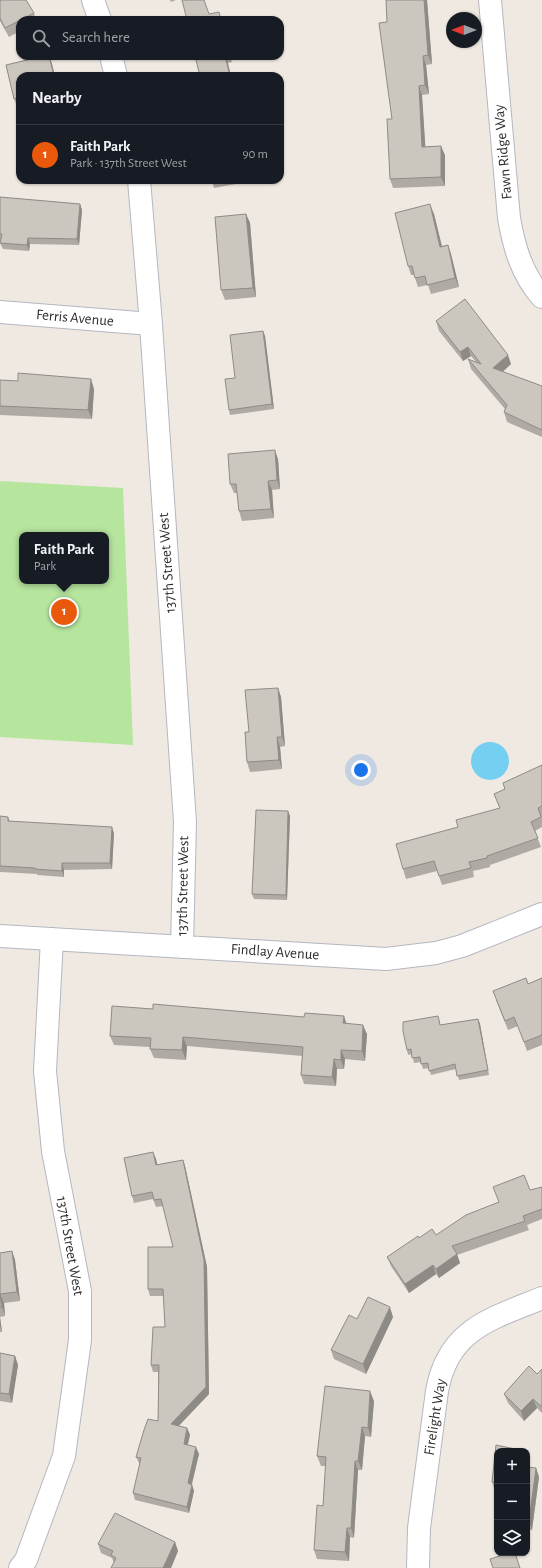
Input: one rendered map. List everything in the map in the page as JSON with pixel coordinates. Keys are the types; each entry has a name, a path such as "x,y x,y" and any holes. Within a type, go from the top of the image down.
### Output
{"street":[{"path":"93,0 99,16"},
{"name":"Fawn Ridge Way","path":"490,0 509,218 513,242 522,266 535,289 542,297"},
{"path":"111,60 115,72"},
{"name":"137th Street West","path":"139,184 151,324 185,822 182,947"},
{"name":"Ferris Avenue","path":"0,312 151,324"},
{"name":"Findlay Avenue","path":"0,936 386,959 436,953 462,946 542,914"},
{"name":"137th Street West","path":"20,1568 26,1560 64,1456 80,1340 80,1291 53,1151 45,1071 52,939"},
{"name":"Firelight Way","path":"418,1568 419,1528 439,1380 444,1367 455,1346 464,1336 482,1323 542,1298"}],"green space":[{"path":"0,481 123,488 133,745 0,737"}],"water":[{"path":"486,742 494,742 501,745 506,750 509,761 506,772 501,777 494,780 486,780 479,777 474,772 471,765 471,757 474,750 479,745"}],"building":[{"path":"0,0 26,0 34,13 28,16 16,16 16,22 5,28 0,18"},
{"path":"182,0 204,0 209,14 219,12 220,16 186,16"},
{"path":"386,0 424,0 428,55 423,56 425,85 419,86 422,147 441,146 441,177 390,179 387,119 392,119 379,23 387,22"},
{"path":"27,60 50,60 53,72 16,72 16,99 14,99 6,65"},
{"path":"196,60 226,60 229,72 199,72"},
{"path":"0,197 80,204 77,239 28,238 27,245 0,243 2,234 0,234"},
{"path":"430,204 440,247 448,245 455,278 427,285 425,276 415,278 412,266 408,266 395,213"},
{"path":"246,214 253,288 221,290 215,217"},
{"path":"465,299 508,355 493,368 542,386 542,430 504,412 507,405 468,359 481,364 468,347 460,352 436,321"},
{"path":"263,331 272,404 229,410 225,379 235,378 230,335"},
{"path":"18,373 91,379 88,410 0,406 0,380 18,381"},
{"path":"275,450 277,480 268,481 271,509 239,511 236,484 230,484 228,454"},
{"path":"278,688 282,737 277,737 279,760 247,762 245,732 249,732 245,690"},
{"path":"542,765 542,806 538,808 541,817 531,822 538,838 487,856 487,858 469,862 471,868 439,876 434,861 403,869 396,844 458,827 456,820 500,808 494,794 505,789 503,783"},
{"path":"256,810 288,811 286,895 252,894"},
{"path":"0,816 8,817 8,821 112,827 110,863 62,863 62,871 0,866"},
{"path":"526,978 528,984 542,978 542,1035 524,1042 514,1017 505,1021 493,991"},
{"path":"153,1004 304,1017 305,1013 344,1016 343,1023 363,1025 362,1051 341,1050 341,1060 334,1059 332,1077 301,1075 303,1047 183,1037 182,1050 150,1049 151,1038 110,1036 112,1006 153,1009"},
{"path":"438,1016 440,1025 478,1019 488,1070 457,1076 455,1064 429,1071 428,1063 421,1064 420,1057 412,1058 411,1049 407,1050 403,1031 403,1022"},
{"path":"153,1152 156,1165 183,1160 204,1260 206,1387 171,1424 187,1428 184,1444 196,1447 188,1483 192,1485 187,1507 133,1493 141,1458 136,1457 144,1430 148,1419 158,1421 159,1365 151,1365 153,1327 165,1327 163,1289 148,1289 148,1247 173,1247 161,1199 154,1200 152,1192 132,1196 124,1158"},
{"path":"524,1175 530,1190 542,1187 542,1209 523,1216 525,1221 452,1246 457,1254 436,1269 433,1265 405,1284 387,1257 418,1236 419,1238 432,1229 436,1235 466,1215 499,1202 493,1187"},
{"path":"12,1251 17,1292 0,1294 0,1253"},
{"path":"0,1294 2,1307 0,1307"},
{"path":"368,1297 390,1307 363,1364 331,1350 349,1315 357,1319"},
{"path":"0,1353 15,1356 9,1394 0,1393"},
{"path":"529,1366 537,1374 542,1369 542,1407 533,1399 521,1411 504,1394"},
{"path":"325,1386 370,1391 368,1428 362,1427 358,1461 355,1461 351,1528 347,1528 345,1552 314,1550 317,1505 323,1506 326,1457 317,1456"},
{"path":"496,1445 510,1448 496,1448"},
{"path":"494,1464 494,1482 492,1482"},
{"path":"530,1467 536,1468 530,1513"},
{"path":"115,1513 175,1542 163,1568 111,1568 116,1558 111,1555 113,1551 98,1544"},
{"path":"500,1556 516,1556 520,1568 493,1568 490,1559"}],"place":[{"name":"Faith Park","path":"64,612"}]}
